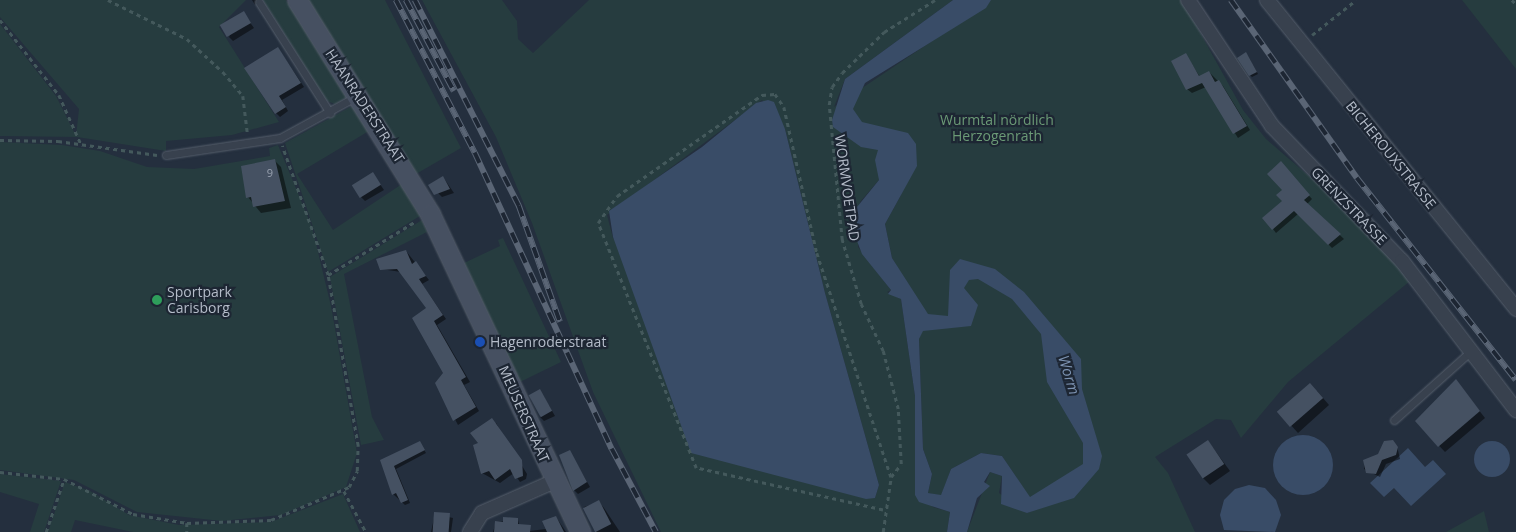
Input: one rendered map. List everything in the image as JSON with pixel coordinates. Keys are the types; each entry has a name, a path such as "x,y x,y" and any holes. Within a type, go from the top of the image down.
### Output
{"street":[{"name":"HAANRADERSTRAAT","path":"297,0 430,214"},
{"name":"GRENZSTRASSE","path":"1188,0 1272,126 1402,261 1516,410"},
{"name":"BICHEROUXSTRASSE","path":"1266,0 1303,42 1516,310"},
{"name":"MEUSERSTRAAT","path":"430,214 580,532"},
{"path":"470,532 482,513 555,480"}],"lane":[{"path":"259,2 330,113"},
{"path":"166,155 248,146 280,138 330,113 357,96"},
{"path":"1394,420 1472,351"}],"path":[{"path":"108,0 187,39 223,72 242,96 248,146"},
{"name":"WORMVOETPAD","path":"883,532 883,510 891,492 891,477 901,464 898,409 883,351 861,304 842,240 829,104 832,87 842,73 884,32 935,0"},
{"path":"1303,42 1356,0"},
{"path":"1512,0 1516,4"},
{"path":"0,20 54,88 81,144"},
{"path":"883,510 696,468 598,223 617,196 762,96 775,94 784,107 817,253 891,477"},
{"path":"0,472 64,479 133,514 187,523 271,520 344,491 354,479 359,458 328,276 280,138"},
{"path":"0,140 81,144 166,155"},
{"path":"328,276 430,214"},
{"path":"46,532 64,479"},
{"path":"344,491 364,531"},
{"path":"187,523 187,532"}],"green space":[{"path":"0,0 246,0 219,27 279,122 232,135 166,141 166,151 77,137 0,136 0,24 56,96 76,136 79,109 0,17"},
{"path":"263,0 286,0 347,97 335,104 327,101"},
{"path":"305,0 385,0 461,148 416,174"},
{"name":"Wurmtal nördlich Herzogenrath","path":"422,0 502,0 517,21 518,39 533,53 589,0 953,0 845,79 834,107 935,39 968,0 1182,0 1243,110 1266,139 1353,214 1410,281 1288,382 1241,438 1231,420 1216,419 1155,457 1168,473 1195,532 967,532 990,472 1002,476 999,493 1027,513 1032,511 1030,498 1002,456 981,453 951,469 941,496 928,493 932,474 923,449 919,339 922,331 953,326 943,317 923,313 892,258 885,224 901,195 879,180 860,202 858,247 891,290 887,292 901,299 915,396 915,488 933,507 950,512 947,532 661,532 593,392 532,223 496,137","holes":["762,100 785,129 825,293 879,485 875,498 613,238 607,215"]},
{"path":"1462,0 1516,0 1516,69"},
{"path":"352,106 369,131 297,174 333,230 402,184 420,216 328,272 285,143"},
{"name":"Sportpark Carisborg","path":"0,142 62,145 100,151 147,167 194,169 270,156 269,148 278,145 312,227 331,306 357,453 346,487 281,515 222,521 137,512 74,480 0,470"},
{"path":"422,220 427,232 344,274 372,417 384,440 361,445 330,277"},
{"path":"503,238 561,362 520,382 464,263 500,246 498,240"},
{"path":"0,474 61,481 44,532 30,532 39,504 0,492"},
{"path":"65,482 90,491 129,515 179,525 271,522 343,494 360,532 133,532 75,520 71,532 48,532"},
{"path":"1484,511 1489,532 1446,532"}],"water":[{"name":"Worm","path":"953,0 991,0 986,8 865,83 853,109 862,122 908,133 916,144 917,166 885,224 892,258 928,314 948,316 950,270 960,259 995,269 1024,292 1081,359 1082,389 1102,456 1099,469 1074,498 1027,513 1001,504 1002,476 990,472 984,482 990,486 977,498 967,532 947,532 950,512 919,502 915,495 915,396 901,299 888,294 891,290 862,254 857,241 857,207 879,180 875,160 878,150 861,147 833,127 832,120 845,79","holes":["978,279 1012,299 1041,334 1047,382 1083,443 1083,464 1030,497 1002,456 981,453 951,469 941,495 928,493 932,474 923,449 919,339 923,331 971,326 978,305 964,288 969,280"]},
{"path":"768,100 774,102 785,129 825,293 879,485 875,498 866,499 691,453 613,237 609,211 702,147 756,103"},
{"path":"1297,435 1309,435 1320,440 1328,448 1333,459 1331,477 1320,490 1309,495 1297,495 1286,490 1278,482 1273,471 1273,459 1278,448 1286,440"},
{"path":"1492,441 1505,446 1510,459 1505,472 1492,477 1479,472 1474,459 1479,446"},
{"path":"1408,448 1425,467 1433,460 1446,474 1411,506 1394,488 1384,497 1370,483"},
{"path":"1249,485 1265,488 1276,500 1281,515 1275,532 1224,530 1220,515 1224,500 1235,489"}],"building":[{"path":"244,11 251,23 227,37 220,25"},
{"path":"278,47 301,83 279,96 286,107 275,114 244,68"},
{"path":"1246,52 1257,72 1249,76 1237,58"},
{"path":"1186,53 1199,76 1209,71 1215,82 1219,80 1247,126 1233,134 1202,83 1186,90 1171,61"},
{"path":"275,159 285,201 253,207 251,197 246,198 241,166"},
{"path":"1281,161 1310,195 1304,200 1341,234 1328,245 1294,211 1272,230 1262,218 1282,201 1276,195 1282,190 1267,174"},
{"path":"373,172 381,185 360,198 352,185"},
{"path":"443,176 450,189 434,195 428,185"},
{"path":"406,250 412,264 416,261 426,276 419,279 443,315 434,321 466,377 461,380 476,407 453,421 435,383 443,373 412,318 426,308 397,269 380,270 376,259"},
{"path":"1456,379 1480,411 1438,447 1415,421"},
{"path":"1310,383 1323,398 1290,427 1277,412"},
{"path":"540,389 552,411 541,417 529,395"},
{"path":"492,418 522,460 523,476 515,479 510,469 495,480 489,471 481,474 473,445 478,443 470,433"},
{"path":"1208,440 1224,464 1203,479 1186,455"},
{"path":"1393,440 1398,447 1396,455 1382,460 1376,474 1366,473 1363,460 1378,454 1384,441"},
{"path":"420,441 425,450 394,466 408,500 401,503 396,493 392,495 380,460"},
{"path":"570,450 587,482 573,491 559,455"},
{"path":"599,500 611,524 595,532 583,508"},
{"path":"434,512 450,513 449,532 433,532"},
{"path":"556,516 564,532 547,532 542,521"},
{"path":"503,517 518,518 518,524 531,525 530,532 494,532 495,521 503,522"}],"railway":[{"path":"396,0 475,153 612,449 656,532"},
{"path":"406,0 454,91"},
{"path":"415,0 519,206 560,322"},
{"path":"1231,0 1357,178 1516,380"}],"place":[{"name":"Sportpark Carisborg","path":"157,300"},
{"name":"Hagenroderstraat","path":"480,342"}]}
